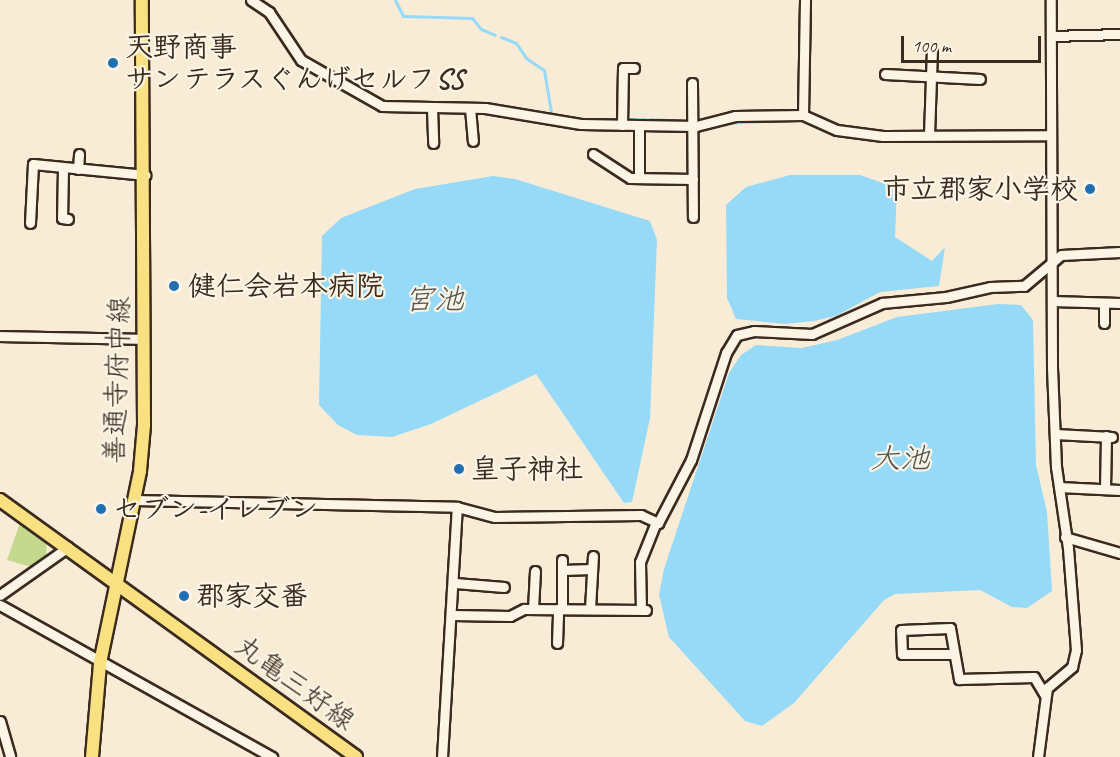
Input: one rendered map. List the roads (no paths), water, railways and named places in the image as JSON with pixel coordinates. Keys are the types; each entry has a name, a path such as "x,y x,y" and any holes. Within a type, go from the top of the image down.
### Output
{"main road":[{"name":"善通寺府中線","path":"92,757 100,663 115,581 134,500 144,425 145,175 142,0"},
{"name":"丸亀三好線","path":"0,500 356,757"}],"street":[{"path":"251,0 269,12 296,56 322,75 382,106 507,111 563,123 622,126 694,126 735,116 803,116 837,130 883,136 1050,135"},
{"path":"803,116 805,0"},
{"path":"1038,757 1045,695 1050,683 1067,673 1075,659 1055,434 1050,264 1051,0"},
{"path":"1052,36 1120,34"},
{"path":"929,135 932,50"},
{"path":"622,126 623,68 634,68"},
{"path":"885,74 980,79"},
{"path":"692,83 693,217"},
{"path":"432,108 433,143"},
{"path":"470,108 473,141"},
{"path":"639,126 639,178"},
{"path":"78,169 79,154"},
{"path":"593,154 630,178 693,179"},
{"path":"30,223 33,164 145,175"},
{"path":"63,168 62,218 68,219"},
{"path":"453,615 510,616 532,609 644,610 640,562 656,522 691,460 726,353 737,335 754,331 812,334 882,303 946,297 990,287 1024,286 1061,255 1120,252"},
{"path":"1052,301 1120,303"},
{"path":"1104,303 1104,323"},
{"path":"0,336 144,339"},
{"path":"1055,434 1109,436 1105,489"},
{"path":"1059,487 1120,490"},
{"path":"134,500 457,507 495,517 641,515 656,522"},
{"path":"442,757 455,583 457,507"},
{"path":"1065,537 1120,553"},
{"path":"0,595 68,547"},
{"path":"590,609 593,556"},
{"path":"557,643 562,560"},
{"path":"562,570 592,569"},
{"path":"532,609 535,571"},
{"path":"455,583 504,587"},
{"path":"0,605 100,663 272,757"},
{"path":"953,654 902,654 901,630 950,628 959,679 1034,677 1045,695"},
{"path":"0,721 10,757"}],"water":[{"path":"790,175 860,175 897,188 895,237 932,261 945,247 939,286 880,292 836,316 814,321 785,324 736,319 727,298 726,205 746,187"},
{"name":"宮池","path":"493,176 515,179 650,221 657,240 650,418 632,502 624,503 536,374 431,424 392,437 357,435 338,425 319,405 322,236 341,218 415,189"},
{"name":"大池","path":"998,304 1021,305 1033,320 1036,465 1047,512 1052,591 1027,608 1012,607 980,590 895,594 884,600 794,703 762,726 745,721 669,637 659,595 664,569 729,373 741,355 756,345 802,348 837,340 897,317"}],"waterway":[{"path":"395,0 403,16 472,18 481,29 495,35"},
{"path":"501,37 516,43 526,58 544,70 552,118"},
{"path":"600,120 617,119"},
{"path":"627,119 645,119"},
{"path":"650,119 683,121"},
{"path":"724,123 784,120"}],"place":[{"name":"天野商事 サンテラスぐんげセルフSS","path":"113,63"},
{"name":"市立郡家小学校","path":"1090,189"},
{"name":"健仁会岩本病院","path":"174,286"},
{"name":"皇子神社","path":"459,469"},
{"name":"セブン-イレブン","path":"101,509"},
{"name":"郡家交番","path":"184,596"}]}
